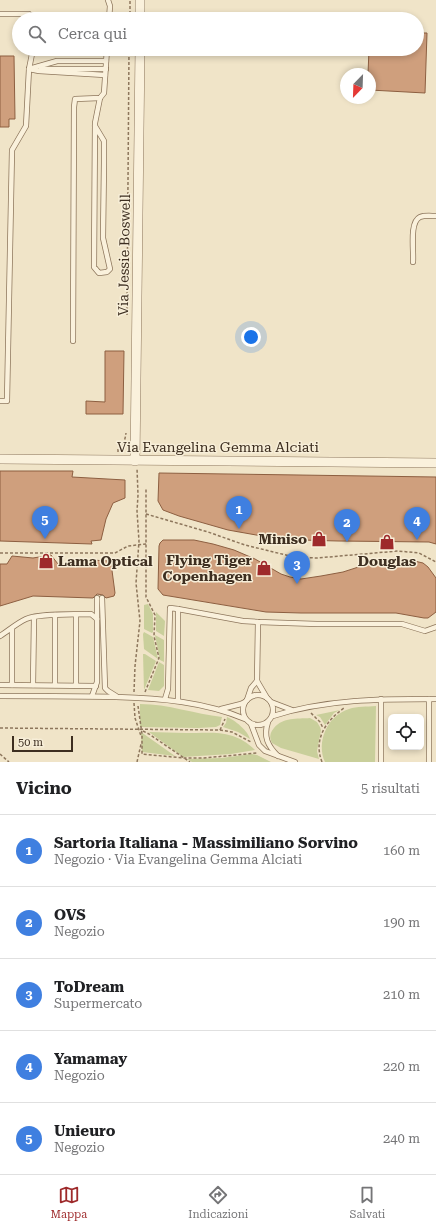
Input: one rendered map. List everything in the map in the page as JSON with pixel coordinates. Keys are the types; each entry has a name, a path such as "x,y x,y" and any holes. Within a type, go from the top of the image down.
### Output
{"street":[{"path":"140,0 140,12"},
{"name":"Via Jessie Boswell","path":"136,461 140,56"},
{"name":"Via Evangelina Gemma Alciati","path":"0,459 436,463"}],"lane":[{"path":"108,0 110,6 110,12"},
{"path":"0,14 12,14"},
{"path":"0,401 7,401 12,150 26,126 31,56"},
{"path":"95,126 104,141 103,238 110,269 107,272 99,273 94,267 95,126 100,98 104,93 106,56"},
{"path":"29,69 57,61 106,61"},
{"path":"29,69 106,69"},
{"path":"29,69 39,72 105,75"},
{"path":"73,341 74,107 75,99 100,98"},
{"path":"413,262 413,232 417,219 421,216 436,216"},
{"path":"92,696 96,686 97,619 100,598 105,688 117,697"},
{"path":"165,699 168,689 170,608 243,621 317,624 402,624 425,631 436,627"},
{"path":"178,609 178,701"},
{"path":"0,636 26,619 56,615 91,614 97,619"},
{"path":"54,685 56,615"},
{"path":"76,615 76,686"},
{"path":"33,685 34,618"},
{"path":"245,719 243,711 246,701 257,680 258,622"},
{"path":"12,628 12,685"},
{"path":"257,680 274,711 273,716"},
{"path":"0,685 96,686"},
{"path":"221,709 246,701 258,695 292,710"},
{"path":"0,696 92,696 165,699 221,709 245,719 251,724 257,726 268,722 273,716 292,710 356,700 436,699"},
{"path":"381,699 381,762"},
{"path":"428,762 429,699"},
{"path":"268,722 267,742 278,756"},
{"path":"251,724 262,749 269,754 296,762"}],"path":[{"path":"130,0 130,12"},
{"path":"127,320 130,56"},
{"path":"117,460 118,448 125,440 126,431"},
{"path":"134,693 135,666 140,621 136,583 139,544 136,461"},
{"path":"139,692 145,692 159,658 154,636 155,615 146,597 146,488"},
{"path":"146,514 208,532 245,545 294,557 317,558 398,551 419,553 436,562"},
{"path":"0,553 115,554 128,546 146,544"},
{"path":"322,762 319,748 323,728 336,714 356,700"},
{"path":"134,706 135,718 140,730 142,741 137,762"},
{"path":"138,706 142,754 182,758 258,753"},
{"path":"303,709 316,717 323,728"},
{"path":"220,730 226,718 229,717"},
{"path":"0,728 220,730 232,732 253,743"},
{"path":"140,730 150,734 182,758 190,762"},
{"path":"0,754 9,762"}],"green space":[{"path":"148,604 153,614 152,633 144,629 144,605"},
{"path":"156,612 165,621 164,636 156,631"},
{"path":"144,632 153,637 158,659 144,649"},
{"path":"155,635 164,640 164,662 160,660"},
{"path":"143,654 156,661 144,690"},
{"path":"159,662 164,665 164,686 159,691 148,690"},
{"path":"140,704 171,707 222,717 220,725 216,727 140,727"},
{"path":"376,706 375,762 325,762 322,746 323,738 329,724 335,717 341,712 352,708"},
{"path":"340,710 334,713 325,725 320,717 316,715"},
{"path":"227,717 241,726 250,739 238,732 223,727 226,723"},
{"path":"310,718 317,722 321,730 317,751 319,759 281,748 272,743 270,739 271,733 278,724 290,719"},
{"path":"141,732 175,756 142,752"},
{"path":"149,732 214,733 231,735 247,743 255,750 231,754 183,757"},
{"path":"252,754 271,762 192,762 187,759 221,758"}],"building":[{"path":"424,33 427,33 425,93 376,90 376,68 368,68 369,56 424,56"},
{"path":"0,56 14,56 15,119 9,119 9,127 0,127"},
{"path":"105,351 124,351 123,414 86,414 86,401 105,402"},
{"path":"0,471 73,471 72,477 125,480 125,498 113,503 106,519 101,540 91,541 92,544 0,541"},
{"path":"159,473 436,477 436,544 429,542 301,540 273,538 228,530 163,510 158,501"},
{"path":"163,540 194,540 213,544 234,550 255,559 281,574 301,579 343,572 374,562 410,560 423,563 436,578 436,612 428,618 424,618 396,613 266,612 163,595 158,589 159,546"},
{"path":"51,555 58,564 91,560 109,561 111,563 115,593 114,596 106,598 103,595 97,594 93,598 33,596 0,606 0,564 7,564 12,556 33,558"}],"place":[{"name":"Sartoria Italiana - Massimiliano Sorvino","path":"239,529"},
{"name":"Unieuro","path":"45,539"},
{"name":"Miniso","path":"319,539"},
{"name":"Yamamay","path":"417,540"},
{"name":"OVS","path":"347,542"},
{"name":"Douglas","path":"387,542"},
{"name":"Lama Optical","path":"46,561"},
{"name":"Flying Tiger Copenhagen","path":"264,568"},
{"name":"ToDream","path":"297,584"}]}
